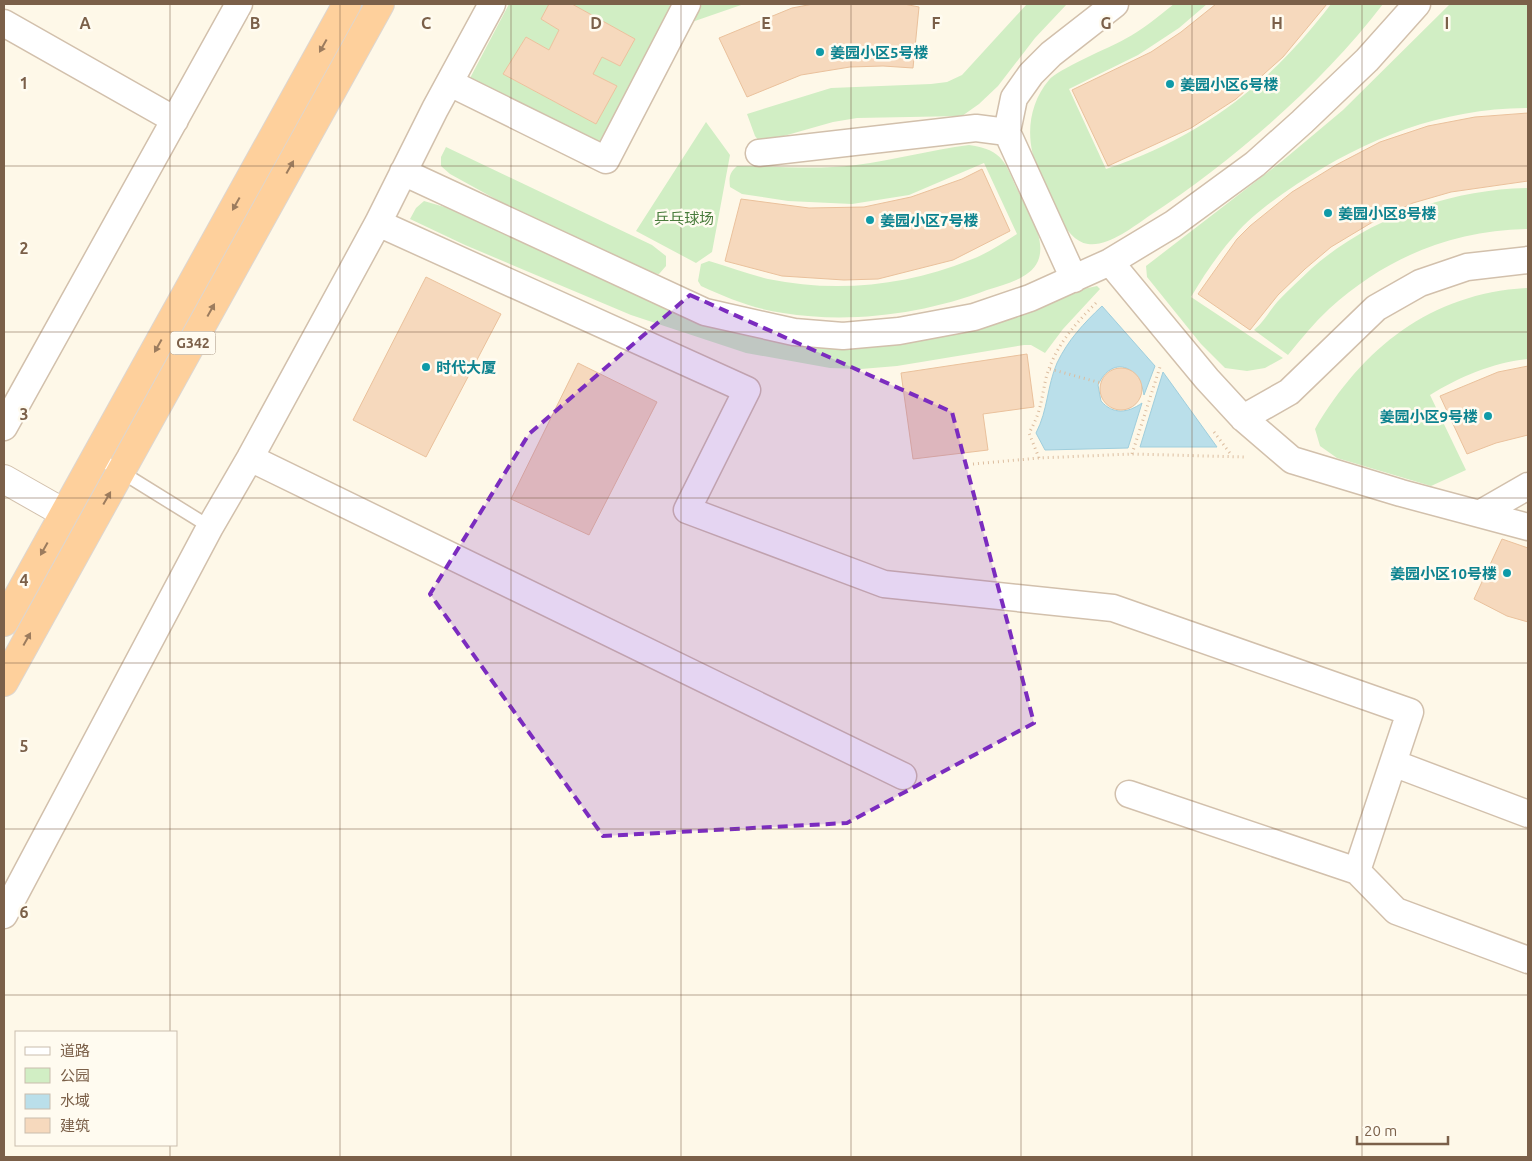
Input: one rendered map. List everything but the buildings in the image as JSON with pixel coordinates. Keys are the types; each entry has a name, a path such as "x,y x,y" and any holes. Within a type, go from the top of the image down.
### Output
{"highway":[{"name":"G342","path":"4,622 347,4"},
{"name":"G342","path":"4,682 380,4"}],"street":[{"path":"4,427 239,4"},
{"path":"4,915 210,527 250,458 378,223 492,4"},
{"path":"450,84 606,160 687,4"},
{"path":"1074,279 1007,132 1014,98 1031,74 1051,54 1115,4"},
{"path":"403,172 705,312 794,332 843,336 899,331 974,317 1030,298 1110,262 1173,224 1254,164 1367,60 1417,4"},
{"path":"4,23 175,120"},
{"path":"759,153 976,128 1007,132"},
{"path":"378,223 747,390 688,510 884,584 1113,608 1410,712 1357,870"},
{"path":"1243,418 1289,392 1376,308 1420,283 1467,267 1528,260"},
{"path":"1110,262 1194,365 1243,418 1292,460 1401,493 1528,527"},
{"path":"250,458 903,776"},
{"path":"4,479 64,513"},
{"path":"1481,514 1528,486"},
{"path":"1393,763 1528,814"},
{"path":"1129,794 1357,870 1396,911 1528,960"}],"lane":[{"path":"97,457 210,527"}],"path":[{"path":"1039,458 1029,433 1040,414 1050,369 1070,329 1103,296"},
{"path":"1132,454 1162,362"},
{"path":"1050,369 1101,383"},
{"path":"973,464 1039,458 1132,454 1292,460"}],"highlighted area":[{"path":"690,295 952,412 1034,723 847,823 603,836 430,594 529,434"}],"green space":[{"path":"509,4 549,4 541,19 559,30 549,50 526,37 503,74 596,124 617,86 593,74 602,57 620,66 635,39 572,4 667,4 676,8 602,146 469,80"},
{"path":"702,4 744,4 692,22"},
{"path":"1027,4 1067,4 1035,38 998,86 979,104 962,116 857,118 833,122 766,141 759,141 755,136 747,114 831,88 931,84 947,82 962,75"},
{"path":"1174,4 1207,4 1179,28 1138,55 1069,89 1106,169 1141,156 1173,141 1203,124 1232,104 1284,59 1331,4 1383,4 1333,63 1304,92 1244,146 1212,171 1120,235 1096,244 1079,241 1071,234 1057,214 1035,160 1030,137 1030,124 1036,101 1049,80 1054,76 1072,65 1118,43 1150,23"},
{"path":"1450,4 1528,4 1528,108 1466,113 1436,120 1378,140 1324,168 1272,201 1256,214 1223,250 1191,297 1283,358 1265,368 1247,371 1225,368 1201,344 1147,277 1146,266 1281,162 1343,110"},
{"name":"乒乓球场","path":"706,122 730,155 712,252 696,263 636,231"},
{"path":"969,145 990,151 997,155 1007,166 1035,226 1040,244 1040,253 1034,267 1023,277 938,305 886,315 860,317 808,316 762,309 701,286 698,281 701,264 709,261 768,279 819,286 845,286 896,281 921,276 946,269 982,255 1017,234 984,163 909,195 852,204 788,201 742,194 730,187 730,176 737,166 811,168 841,166 870,163"},
{"path":"446,147 652,245 666,256 666,266 659,274 650,273 528,217 450,174 441,166 441,157"},
{"path":"1528,188 1528,229 1500,231 1446,241 1421,250 1397,262 1373,275 1329,309 1288,355 1254,330 1278,301 1311,269 1358,235 1385,221 1412,210 1470,194"},
{"path":"424,201 455,210 740,331 1031,310 1079,290 1097,286 1100,289 1063,329 1045,353 1031,345 1024,345 897,366 861,369 830,368 746,353 631,315 465,245 410,219 416,208"},
{"path":"1528,288 1528,359 1502,363 1477,371 1430,395 1466,470 1431,486 1337,458 1320,446 1315,429 1334,400 1355,373 1378,350 1404,330 1431,313 1461,301 1493,292"}],"water":[{"path":"1102,306 1155,366 1144,395 1137,377 1131,371 1124,368 1117,367 1110,370 1098,385 1101,401 1110,409 1121,411 1131,409 1142,403 1128,448 1045,450 1036,433 1043,416 1057,363 1077,332"},
{"path":"1163,372 1217,447 1140,447"}],"place":[{"name":"姜园小区5号楼","path":"820,52"},
{"name":"姜园小区6号楼","path":"1170,84"},
{"name":"姜园小区8号楼","path":"1328,213"},
{"name":"姜园小区7号楼","path":"870,220"},
{"name":"时代大厦","path":"426,367"},
{"name":"姜园小区9号楼","path":"1488,416"},
{"name":"姜园小区10号楼","path":"1507,573"}]}
